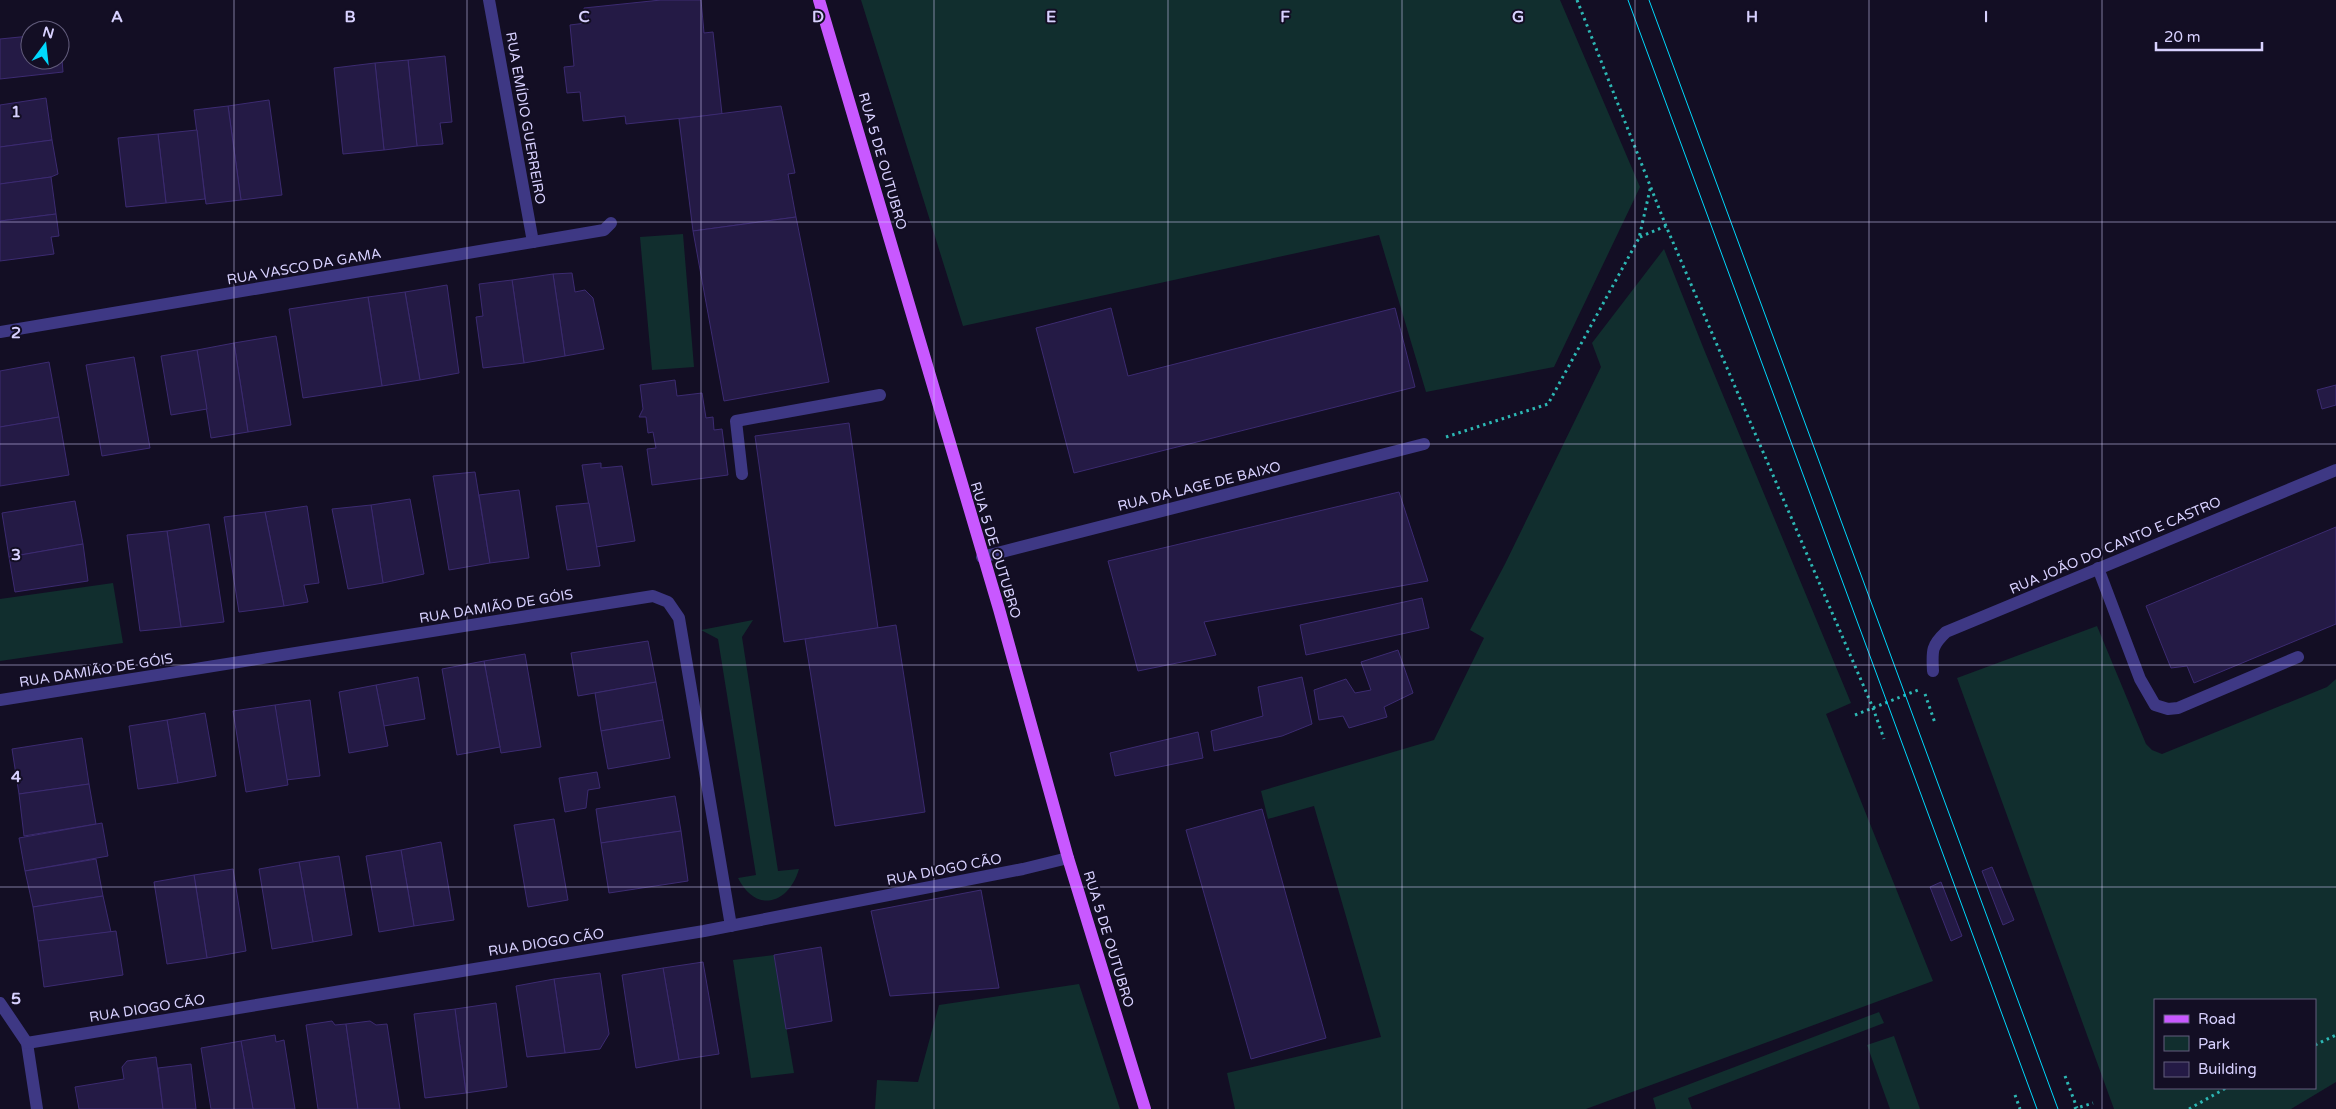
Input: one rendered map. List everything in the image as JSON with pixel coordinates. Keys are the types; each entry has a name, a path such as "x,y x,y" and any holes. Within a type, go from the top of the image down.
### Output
{"main road":[{"name":"RUA 5 DE OUTUBRO","path":"819,0 1068,858 1145,1109"}],"street":[{"name":"RUA EMÍDIO GUERREIRO","path":"489,0 533,242"},
{"name":"RUA VASCO DA GAMA","path":"0,332 604,230 610,223"},
{"path":"742,474 736,421 880,396"},
{"name":"RUA DA LAGE DE BAIXO","path":"982,557 1424,444"},
{"name":"RUA JOÃO DO CANTO E CASTRO","path":"1933,671 1932,653 1935,642 1946,632 2336,470"},
{"path":"2098,568 2140,679 2155,705 2168,709 2178,708 2298,657"},
{"name":"RUA DAMIÃO DE GÓIS","path":"0,700 653,596 668,602 680,618 731,926"},
{"name":"RUA DIOGO CÃO","path":"27,1042 731,926 1013,871 1068,858"},
{"path":"0,1004 27,1042 37,1109"}],"path":[{"path":"1577,0 1666,226 1873,708 1884,739"},
{"path":"1424,444 1548,404 1639,238 1651,184"},
{"path":"1639,238 1666,226"},
{"path":"1855,715 1923,689 1935,723"},
{"path":"2316,1045 2336,1035"},
{"path":"2065,1076 2075,1109 2093,1103"},
{"path":"2189,1109 2224,1089"},
{"path":"2015,1095 2020,1109"}],"green space":[{"path":"861,0 1560,0 1640,187 1554,367 1426,392 1379,235 963,326"},
{"path":"683,234 694,367 652,370 640,237"},
{"path":"1664,249 1851,703 1826,714 1933,981 1586,1109 1235,1109 1227,1073 1381,1037 1314,806 1268,819 1261,791 1434,740 1484,638 1470,630 1505,564 1601,367 1592,343"},
{"path":"113,583 123,643 0,661 0,599"},
{"path":"753,620 742,637 778,871 799,869 788,890 780,897 771,900 754,897 745,889 738,878 756,875 718,639 701,630"},
{"path":"2097,626 2146,744 2152,750 2162,754 2327,687 2336,679 2336,1082 2291,1109 2114,1109 1957,678"},
{"path":"774,955 794,1073 751,1078 733,960"},
{"path":"1079,984 1120,1109 875,1109 877,1080 918,1082 939,1005"},
{"path":"1879,1012 1884,1023 1688,1098 1692,1109 1656,1109 1653,1098"},
{"path":"1894,1036 1920,1109 1890,1109 1867,1045"}],"building":[{"path":"661,0 701,0 704,33 713,32 722,114 626,124 625,116 583,121 580,92 567,93 564,67 574,66 570,25 586,23 584,8"},
{"path":"20,37 20,70 63,70 63,72 0,79 0,39"},
{"path":"445,56 452,122 440,123 443,144 417,146 408,60"},
{"path":"408,60 417,146 384,150 375,63"},
{"path":"375,63 384,150 343,154 334,68"},
{"path":"46,98 52,140 0,147 0,105"},
{"path":"269,100 282,195 241,200 228,106"},
{"path":"228,106 241,200 206,204 194,110"},
{"path":"781,106 795,173 788,174 796,217 693,231 679,119"},
{"path":"197,130 205,199 166,203 158,134"},
{"path":"158,134 166,203 126,207 118,138"},
{"path":"52,140 58,174 51,177 0,184 0,147"},
{"path":"51,177 56,214 0,221 0,184"},
{"path":"56,214 59,236 51,237 54,254 0,261 0,221"},
{"path":"796,217 829,382 724,401 693,231"},
{"path":"572,273 575,292 585,290 593,298 604,349 565,356 553,274"},
{"path":"553,274 565,356 524,363 512,280"},
{"path":"512,280 524,363 483,368 476,317 483,316 479,284"},
{"path":"447,285 459,373 420,380 405,292"},
{"path":"405,292 420,380 382,386 368,297"},
{"path":"368,297 382,386 303,398 289,309"},
{"path":"1111,308 1128,376 1395,308 1415,387 1074,473 1036,328"},
{"path":"276,336 291,425 248,432 234,343"},
{"path":"234,343 248,432 211,438 197,350"},
{"path":"197,350 207,409 171,415 161,356"},
{"path":"134,357 150,448 102,456 86,365"},
{"path":"49,362 59,417 0,427 0,371"},
{"path":"675,380 677,396 702,393 706,418 713,417 714,430 722,429 728,475 652,485 647,449 656,448 653,432 648,433 646,417 639,417 643,409 640,385"},
{"path":"2336,385 2336,405 2322,409 2317,390"},
{"path":"59,417 69,475 0,486 0,427"},
{"path":"849,423 878,628 784,642 755,436"},
{"path":"601,463 601,468 622,466 635,541 596,547 582,465"},
{"path":"475,472 490,563 449,570 433,476"},
{"path":"519,490 529,558 490,563 479,495"},
{"path":"1399,492 1428,581 1204,622 1216,655 1138,671 1108,561"},
{"path":"410,499 424,574 383,583 371,505"},
{"path":"75,501 83,544 9,557 2,513"},
{"path":"589,503 600,566 567,570 556,506"},
{"path":"371,505 383,583 348,589 332,509"},
{"path":"307,506 319,583 304,585 308,602 284,606 265,512"},
{"path":"265,512 284,606 239,612 224,517"},
{"path":"209,524 224,622 181,627 167,531"},
{"path":"2336,527 2336,624 2194,683 2187,666 2171,668 2146,606"},
{"path":"167,531 181,627 140,631 127,535"},
{"path":"83,544 88,581 15,592 9,557"},
{"path":"1422,598 1429,628 1306,655 1300,625"},
{"path":"896,625 925,812 835,826 805,639"},
{"path":"648,641 656,682 578,696 571,653"},
{"path":"1398,650 1413,693 1384,707 1387,717 1349,728 1343,716 1319,720 1314,690 1346,679 1355,693 1371,690 1361,662"},
{"path":"525,654 541,747 501,753 484,661"},
{"path":"484,661 500,747 457,755 442,669"},
{"path":"418,677 425,719 384,726 376,685"},
{"path":"1302,677 1312,724 1282,736 1214,751 1211,731 1263,716 1258,687"},
{"path":"656,682 663,720 601,731 595,693"},
{"path":"376,685 388,746 349,753 339,692"},
{"path":"310,700 320,776 286,780 275,705"},
{"path":"275,705 288,785 246,792 233,711"},
{"path":"205,713 216,776 178,783 167,720"},
{"path":"167,720 178,783 138,789 129,726"},
{"path":"663,720 670,758 608,769 601,731"},
{"path":"1198,732 1203,758 1115,776 1110,753"},
{"path":"82,738 89,784 19,794 12,749"},
{"path":"597,772 600,788 588,790 586,808 565,812 559,778"},
{"path":"89,784 96,824 24,836 19,794"},
{"path":"675,796 681,831 601,843 596,809"},
{"path":"1262,809 1326,1038 1251,1059 1186,830"},
{"path":"554,819 568,900 528,907 514,825"},
{"path":"102,823 108,856 25,871 19,838"},
{"path":"681,831 688,881 609,893 601,843"},
{"path":"441,842 454,920 414,926 401,850"},
{"path":"401,850 414,926 379,932 366,856"},
{"path":"339,856 352,935 313,942 299,862"},
{"path":"96,859 103,896 33,907 25,871"},
{"path":"299,862 313,942 272,949 259,869"},
{"path":"1992,867 2014,920 2003,925 1982,871"},
{"path":"233,869 246,951 207,958 194,875"},
{"path":"194,875 207,958 167,964 154,882"},
{"path":"1941,882 1962,936 1951,941 1930,887"},
{"path":"981,890 999,988 890,996 871,911"},
{"path":"103,896 111,932 38,941 33,907"},
{"path":"116,931 123,975 44,987 38,941"},
{"path":"821,947 832,1021 786,1029 774,955"},
{"path":"703,962 719,1054 679,1060 663,968"},
{"path":"663,968 679,1060 636,1068 622,975"},
{"path":"600,973 609,1034 600,1049 565,1053 554,979"},
{"path":"554,979 565,1053 527,1057 516,986"},
{"path":"496,1003 507,1087 466,1093 455,1009"},
{"path":"455,1009 466,1093 425,1098 414,1014"},
{"path":"332,1021 335,1025 346,1024 358,1109 318,1109 306,1025"},
{"path":"370,1021 376,1025 387,1024 400,1109 358,1109 346,1024"},
{"path":"275,1035 276,1042 284,1040 295,1109 253,1109 241,1041"},
{"path":"241,1041 253,1109 211,1109 201,1048"},
{"path":"156,1057 163,1109 79,1109 75,1087 124,1079 122,1067 127,1061"},
{"path":"191,1064 196,1109 163,1109 158,1068"}],"tram line":[{"path":"1628,0 2037,1109"},
{"path":"1649,0 2058,1109"}]}
